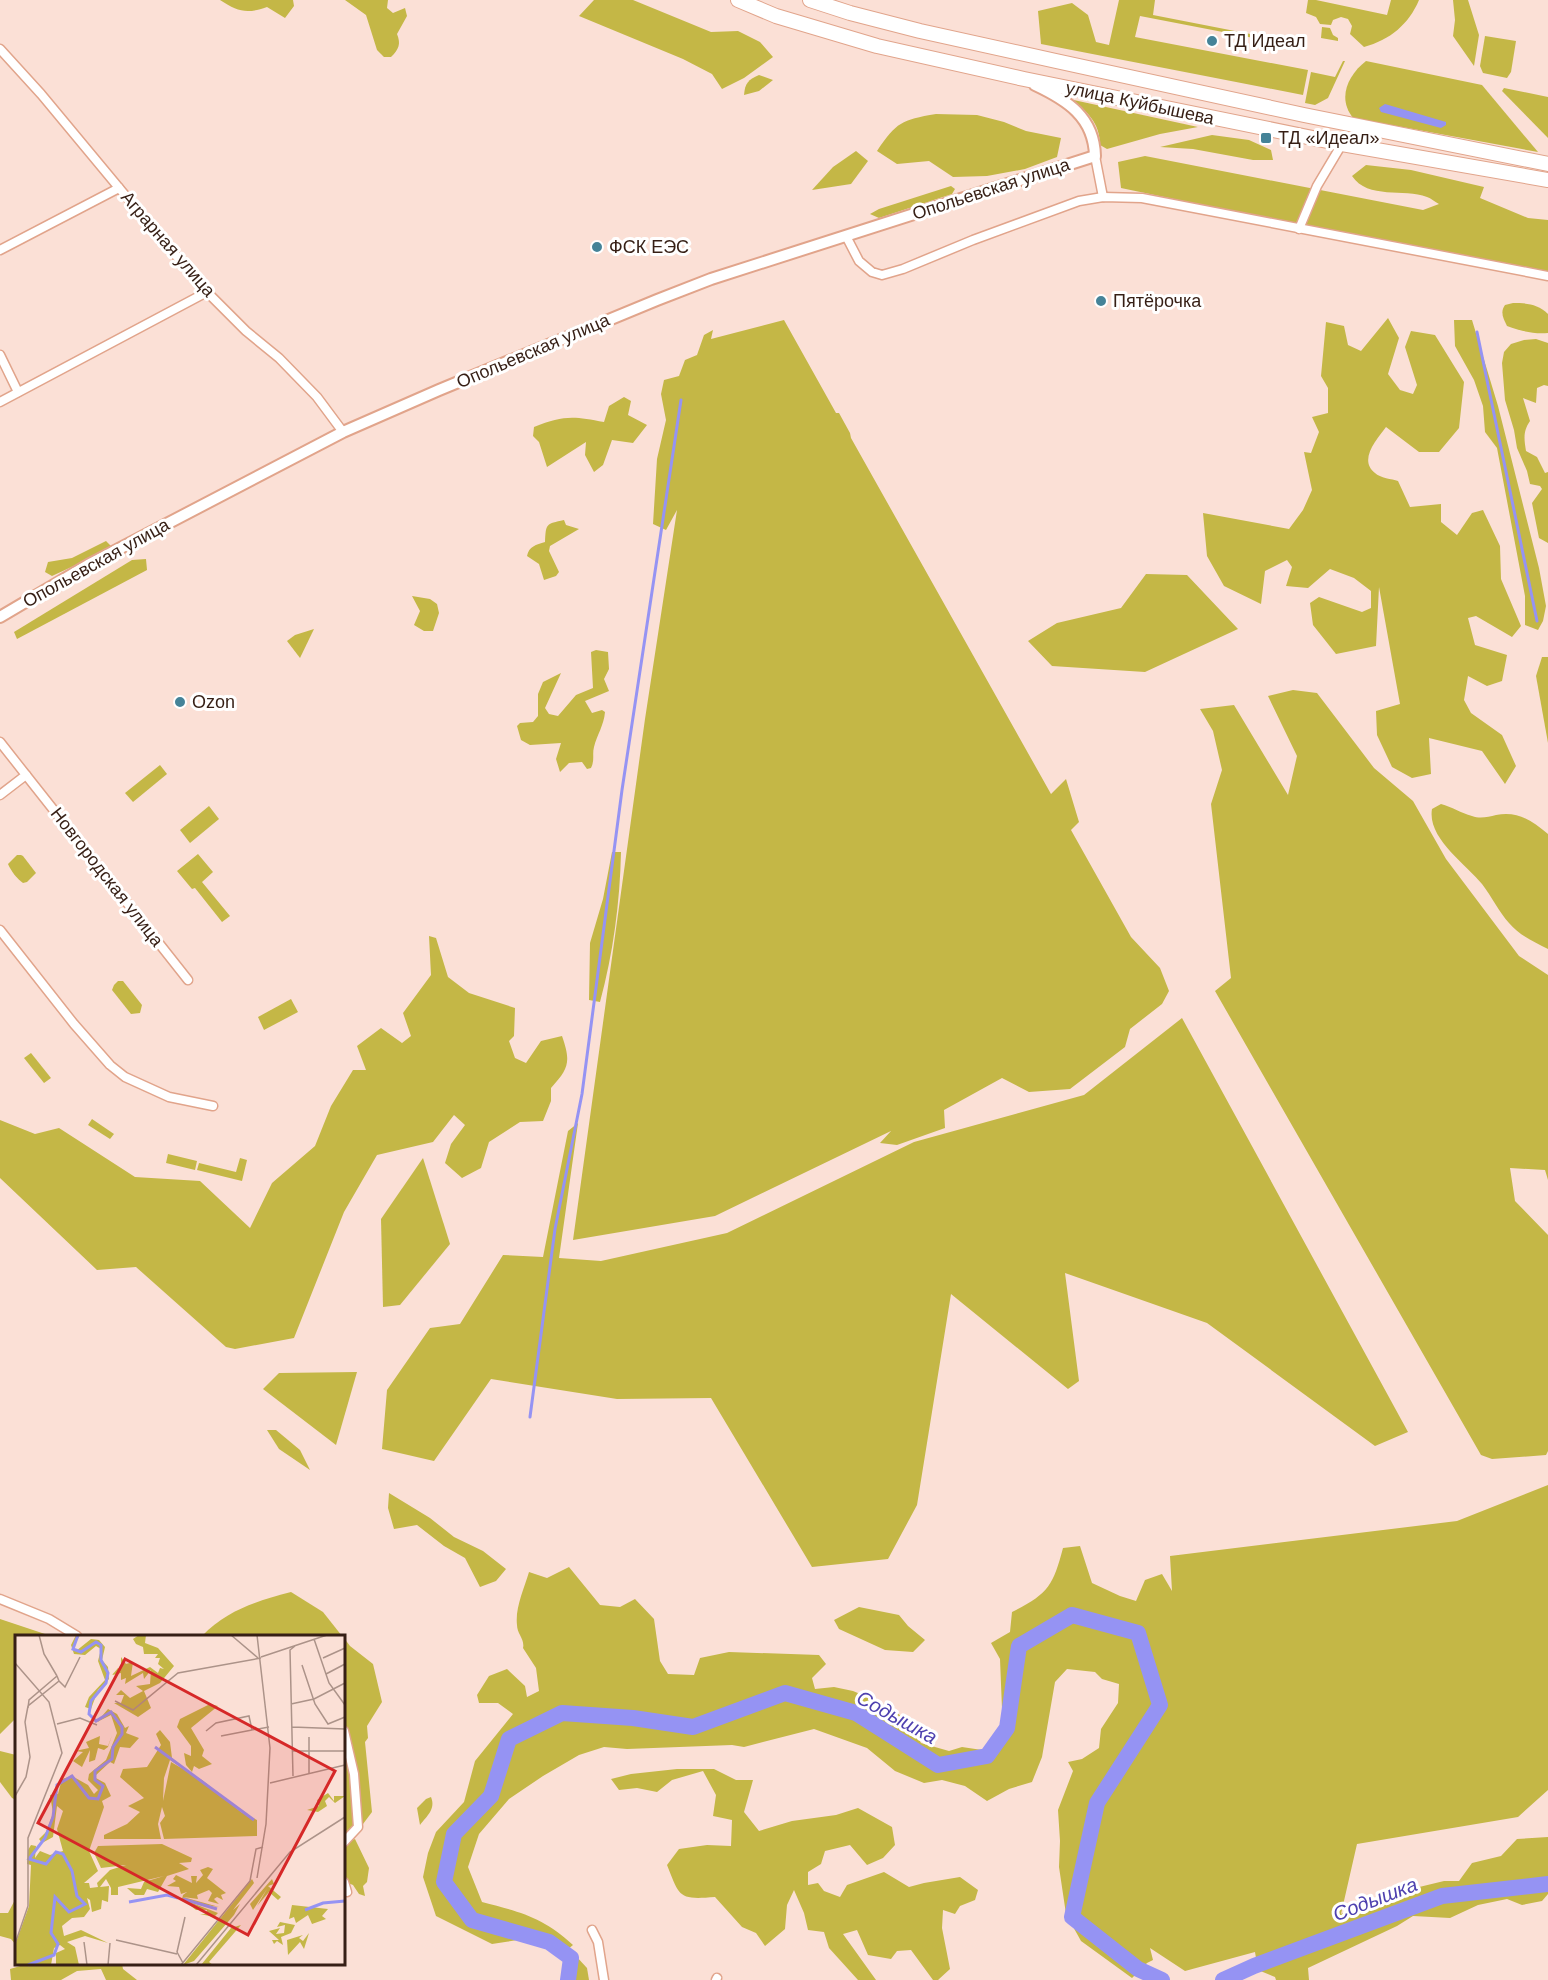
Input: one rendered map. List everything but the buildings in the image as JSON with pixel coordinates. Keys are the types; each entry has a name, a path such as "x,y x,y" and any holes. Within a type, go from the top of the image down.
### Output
{"highway":[{"name":"улица Куйбышева","path":"738,0 776,16 877,46 1024,79 1342,144 1548,180"},
{"name":"улица Куйбышева","path":"810,0 920,31 1304,116 1548,164"}],"street":[{"name":"Аграрная улица","path":"0,49 41,94 207,292 246,331 279,358 316,397 343,432"},
{"path":"1024,79 1047,90 1081,114 1095,142 1095,156 1103,197"},
{"path":"1299,229 1317,186 1342,144"},
{"name":"Опольевская улица","path":"0,617 88,565 343,432 439,390 711,279 1095,156"},
{"path":"0,250 119,188"},
{"path":"846,236 859,261 872,272 882,275 1068,205 1103,197 1142,198 1548,276"},
{"path":"0,402 207,292"},
{"path":"0,355 18,392"},
{"name":"Новгородская улица","path":"0,742 188,980"},
{"path":"0,795 26,775"},
{"path":"0,930 74,1024 118,1071 144,1087 169,1096 213,1106"},
{"path":"0,1599 49,1619 75,1635"},
{"path":"345,1735 354,1774 358,1827 345,1841"},
{"path":"345,1887 346,1892"},
{"path":"592,1930 600,1949 604,1980"}],"shaded area":[{"path":"220,0 293,0 294,6 285,18 267,7 254,11 243,11"},
{"path":"345,0 388,0 387,8 393,13 405,8 407,16 397,34 398,46 391,57 384,57 377,50 366,15"},
{"path":"594,0 633,0 711,32 738,31 760,42 773,57 744,78 722,89 712,74 683,59 579,16"},
{"path":"1119,0 1155,0 1153,15 1301,44 1300,47 1140,16 1135,37 1308,70 1303,95 1041,44 1038,11 1072,3 1088,15 1096,42 1109,45"},
{"path":"1308,0 1387,15 1391,0 1419,0 1415,9 1398,30 1364,47 1350,34 1352,26 1348,19 1341,17 1333,20 1331,25 1320,24 1316,17 1306,13"},
{"path":"1453,0 1468,0 1479,35 1474,66 1453,36 1455,20"},
{"path":"1322,27 1330,28 1338,41 1321,38"},
{"path":"1485,36 1516,41 1511,72 1507,78 1483,73 1480,66"},
{"path":"1345,61 1328,98 1315,105 1305,103 1311,72 1335,77"},
{"path":"1366,61 1482,85 1538,152 1353,118 1348,110 1345,95 1354,73"},
{"path":"759,75 773,80 759,91 744,95 748,82"},
{"path":"1504,88 1548,97 1548,138 1502,91"},
{"path":"1069,99 1198,127 1160,134 1107,149 1100,145 1098,130 1091,118"},
{"path":"1385,104 1446,122 1446,125 1441,128 1381,112 1379,108"},
{"path":"936,114 977,115 1026,131 1061,138 1057,157 1025,169 987,176 953,177 929,161 897,164 877,151 895,128 901,124 915,118"},
{"path":"1212,135 1249,140 1271,150 1273,160 1253,160 1193,149 1160,147"},
{"path":"856,151 868,161 851,184 812,190 833,167"},
{"path":"1145,156 1423,210 1439,204 1418,194 1377,191 1367,188 1352,176 1366,165 1411,170 1484,187 1480,198 1528,218 1548,220 1548,273 1424,251 1121,188 1118,162"},
{"path":"951,186 955,189 952,194 879,218 870,214 879,209"},
{"path":"1513,303 1532,305 1548,314 1548,333 1527,332 1507,326 1502,313 1505,305"},
{"path":"1388,318 1399,338 1388,374 1400,390 1413,394 1417,385 1405,347 1411,331 1435,335 1464,382 1459,428 1439,452 1419,452 1386,427 1371,450 1368,462 1377,475 1398,481 1410,507 1441,504 1441,522 1457,535 1472,513 1483,510 1500,546 1501,579 1521,626 1512,637 1476,616 1468,618 1475,645 1507,655 1502,681 1487,686 1468,676 1464,700 1471,713 1502,735 1516,766 1505,784 1482,751 1429,738 1431,774 1412,778 1392,767 1377,735 1376,711 1400,704 1379,587 1376,646 1336,654 1313,625 1310,603 1319,597 1362,612 1371,608 1371,591 1354,578 1330,569 1308,588 1286,586 1292,567 1287,560 1265,571 1261,604 1224,586 1207,556 1203,513 1289,529 1303,510 1312,490 1304,452 1311,453 1319,432 1312,417 1328,413 1328,388 1321,376 1326,322 1344,326 1348,345 1361,351"},
{"path":"784,320 836,413 839,413 1051,794 1066,779 1079,822 1071,830 1131,937 1160,968 1169,991 1162,1004 1130,1029 1125,1047 1070,1089 1029,1092 1002,1078 944,1110 945,1128 897,1145 880,1143 891,1131 715,1216 573,1240 645,719 677,510 666,530 653,524 657,459 666,420 661,394 664,380 679,376 685,360 697,355 704,335 713,330 711,339"},
{"path":"1454,320 1472,320 1498,406 1539,568 1546,606 1543,621 1538,630 1525,625 1525,596 1497,448 1485,432 1483,406 1474,380 1455,346"},
{"path":"1536,339 1548,343 1548,386 1537,388 1536,403 1523,398 1530,421 1526,428 1525,439 1526,451 1537,457 1545,473 1548,472 1548,543 1539,538 1532,503 1542,489 1540,486 1530,484 1517,448 1505,400 1502,363 1504,352 1511,344"},
{"path":"624,397 631,401 628,415 647,425 633,443 612,440 603,465 594,472 585,455 586,442 547,467 539,442 533,436 534,427 553,420 569,418 604,422 609,406"},
{"path":"564,520 566,525 579,529 550,546 549,551 559,572 556,576 544,580 539,564 527,556 529,550 545,542 548,525"},
{"path":"106,541 111,546 106,551 52,576 45,572 48,562 72,558"},
{"path":"146,559 147,570 17,639 14,632 132,560"},
{"path":"1146,574 1187,575 1238,629 1145,672 1052,666 1028,641 1057,623 1121,608"},
{"path":"412,596 430,599 437,604 439,613 433,631 424,631 414,625 420,611"},
{"path":"314,629 300,658 287,641 295,635"},
{"path":"596,650 608,652 609,669 604,679 609,691 585,701 592,713 602,710 605,712 594,747 592,765 587,769 582,762 569,763 560,772 556,759 561,743 530,745 521,740 517,726 520,723 533,722 538,716 538,694 543,682 561,673 545,708 549,714 558,716 576,695 593,688 591,652"},
{"path":"1542,657 1548,657 1548,743 1536,676"},
{"path":"1293,690 1317,693 1374,768 1413,801 1446,859 1519,956 1548,975 1548,1180 1545,1170 1510,1168 1515,1201 1548,1235 1548,1451 1546,1455 1492,1459 1481,1455 1215,991 1231,978 1211,804 1222,770 1213,731 1200,709 1234,705 1288,795 1297,756 1268,696"},
{"path":"160,765 167,774 133,802 125,793"},
{"path":"1441,804 1478,817 1511,814 1530,821 1548,834 1548,949 1527,938 1513,927 1482,884 1441,840 1432,820 1432,809"},
{"path":"209,806 219,819 190,843 180,830"},
{"path":"612,852 621,852 619,890 612,947 600,1002 589,1000 590,943 603,899"},
{"path":"198,854 213,872 202,882 230,916 222,922 195,888 192,889 177,871"},
{"path":"17,855 23,856 36,873 27,882 23,883 12,872 8,864"},
{"path":"429,936 436,938 448,977 469,993 515,1008 514,1036 509,1041 515,1058 526,1063 541,1041 562,1036 567,1052 565,1070 551,1088 551,1101 543,1121 520,1122 489,1142 481,1168 462,1178 445,1163 451,1144 465,1125 454,1115 433,1142 377,1155 344,1212 294,1338 235,1349 226,1347 136,1267 97,1270 0,1178 0,1120 35,1134 59,1128 135,1177 200,1181 250,1228 272,1183 315,1146 331,1106 353,1070 366,1070 357,1046 381,1028 402,1043 411,1036 403,1013 431,975"},
{"path":"118,981 123,981 142,1005 140,1013 131,1014 112,990"},
{"path":"291,999 298,1012 264,1030 258,1017"},
{"path":"1182,1018 1408,1432 1375,1446 1207,1323 1065,1273 1079,1381 1068,1389 951,1294 917,1505 888,1559 812,1567 711,1398 617,1399 491,1379 434,1461 382,1449 387,1390 430,1328 460,1324 503,1255 543,1257 568,1131 578,1123 559,1258 601,1261 727,1233 914,1142 1084,1095"},
{"path":"31,1053 51,1078 44,1083 24,1058"},
{"path":"92,1119 114,1134 110,1139 88,1125"},
{"path":"168,1154 197,1161 195,1170 166,1163"},
{"path":"240,1158 247,1160 242,1181 197,1170 199,1163 236,1172"},
{"path":"423,1158 450,1244 400,1305 383,1307 381,1219"},
{"path":"357,1372 336,1445 263,1389 279,1373"},
{"path":"267,1430 276,1430 300,1450 310,1470 279,1449"},
{"path":"1548,1485 1548,1790 1518,1817 1357,1844 1341,1914 1359,1902 1377,1905 1411,1889 1444,1881 1459,1881 1472,1863 1501,1856 1517,1839 1548,1837 1548,1894 1542,1901 1522,1905 1507,1899 1478,1905 1450,1918 1413,1916 1397,1926 1308,1968 1309,1980 1276,1980 1275,1977 1258,1970 1255,1952 1185,1971 1150,1948 1153,1960 1132,1978 1081,1941 1066,1914 1059,1867 1058,1810 1073,1771 1068,1762 1082,1759 1099,1748 1101,1729 1118,1703 1119,1684 1102,1679 1095,1672 1067,1669 1055,1682 1042,1757 1032,1782 1009,1789 987,1801 965,1786 942,1780 924,1783 895,1771 867,1748 814,1729 744,1747 732,1745 627,1749 604,1747 579,1755 509,1799 479,1834 468,1867 482,1902 541,1922 573,1945 567,1950 549,1935 492,1944 436,1916 423,1877 428,1853 436,1832 464,1802 475,1761 513,1714 498,1703 479,1703 477,1695 489,1676 507,1669 525,1686 527,1697 539,1691 536,1668 523,1648 517,1625 519,1605 529,1572 547,1578 569,1567 600,1605 620,1607 635,1599 654,1619 660,1661 668,1674 694,1675 700,1658 729,1652 819,1655 826,1664 812,1678 815,1689 834,1687 853,1691 896,1712 912,1725 921,1743 949,1751 962,1747 982,1750 987,1756 1007,1728 1002,1709 1000,1659 991,1643 1010,1632 1012,1612 1034,1600 1047,1588 1056,1571 1063,1548 1080,1546 1092,1583 1136,1601 1145,1580 1162,1574 1172,1591 1170,1556 1457,1521"},
{"path":"389,1493 430,1518 454,1537 483,1551 506,1569 496,1581 480,1587 465,1558 444,1546 417,1525 394,1529 388,1508"},
{"path":"291,1592 323,1612 341,1635 203,1635 222,1619 254,1603"},
{"path":"859,1607 899,1615 925,1640 913,1652 885,1650 839,1629 834,1620"},
{"path":"0,1619 48,1635 15,1635 15,1719 0,1734"},
{"path":"345,1639 373,1664 382,1702 367,1726 368,1738 365,1742 372,1812 357,1832 345,1838"},
{"path":"0,1751 15,1755 15,1800 0,1782"},
{"path":"677,1769 714,1769 736,1780 753,1780 744,1812 759,1831 792,1821 836,1815 858,1808 892,1827 895,1845 883,1858 867,1865 850,1845 825,1851 821,1864 808,1872 808,1885 818,1883 824,1891 840,1897 847,1885 884,1872 909,1887 960,1877 978,1890 975,1900 960,1906 955,1914 943,1910 942,1928 950,1969 938,1980 933,1980 911,1950 897,1951 891,1959 868,1955 857,1930 843,1934 876,1980 858,1980 829,1948 824,1932 808,1930 804,1913 794,1890 787,1905 785,1929 765,1946 756,1933 742,1927 715,1897 694,1898 682,1894 667,1865 679,1849 707,1845 731,1846 732,1820 713,1816 716,1795 703,1771 672,1780 657,1792 637,1788 619,1790 611,1779 631,1774"},
{"path":"431,1797 432,1809 420,1825 417,1808"},
{"path":"355,1839 369,1868 367,1882 363,1886 365,1896 359,1894 353,1885 348,1883 345,1876 345,1843"},
{"path":"15,1900 15,1944 11,1939 0,1936 0,1913 8,1913"},
{"path":"575,1955 587,1968 589,1980 562,1980"},
{"path":"24,1965 122,1965 123,1969 137,1980 106,1980 101,1969 77,1971 61,1980 11,1980 10,1969"}],"waterway":[{"path":"1477,332 1537,621"},
{"path":"530,1417 555,1229 582,1094 622,790 681,400"},
{"name":"Содышка","path":"568,1980 571,1958 549,1942 472,1920 444,1882 454,1834 491,1796 509,1739 562,1713 633,1718 693,1727 785,1693 856,1713 938,1765 987,1756 1007,1728 1019,1646 1072,1615 1138,1633 1160,1705 1097,1803 1072,1917 1138,1969 1162,1980"},
{"name":"Содышка","path":"1223,1980 1254,1966 1442,1896 1548,1884"}],"place":[{"name":"ТД Идеал","path":"1212,41"},
{"name":"ТД «Идеал»","path":"1266,138"},
{"name":"ФСК ЕЭС","path":"597,247"},
{"name":"Пятёрочка","path":"1101,301"},
{"name":"Ozon","path":"180,702"}]}
